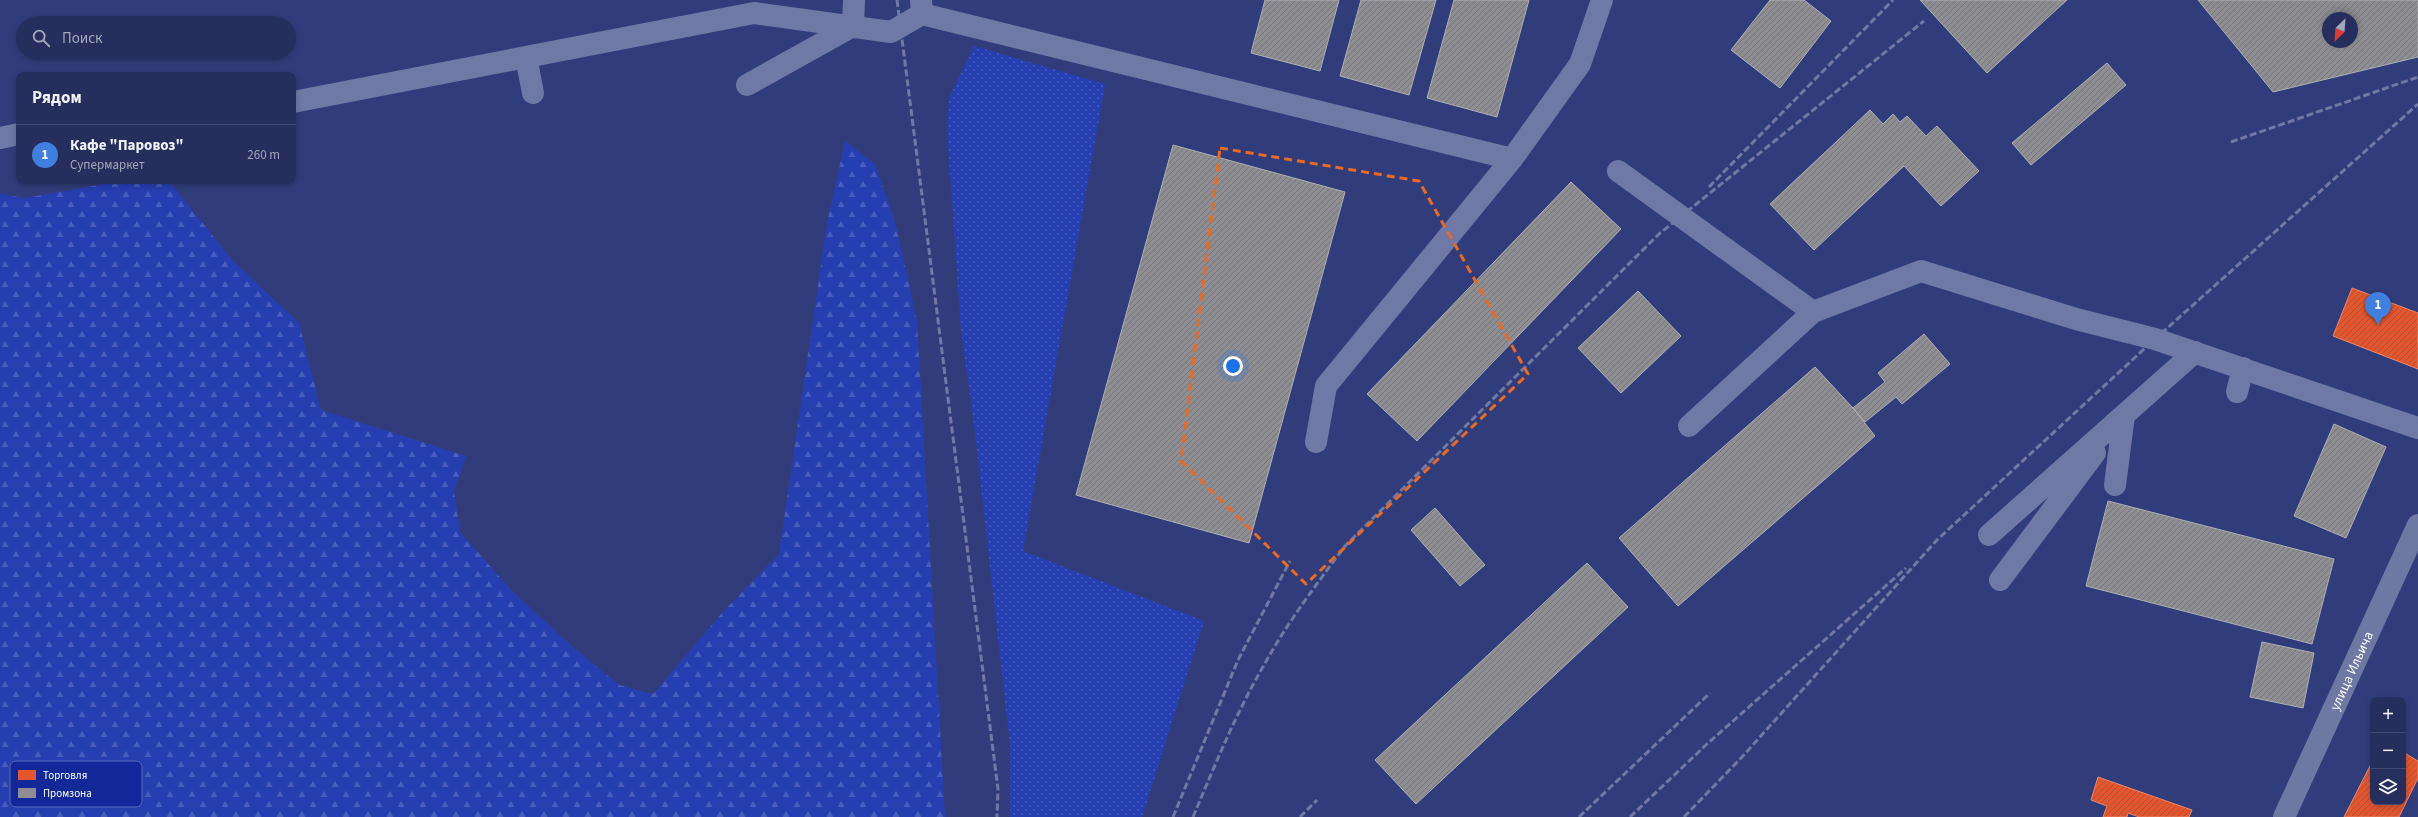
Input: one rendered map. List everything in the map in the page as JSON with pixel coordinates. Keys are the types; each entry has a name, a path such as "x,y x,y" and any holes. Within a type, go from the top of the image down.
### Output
{"main road":[{"name":"улица Ильича","path":"2284,817 2418,525"}],"street":[{"path":"853,26 854,0"},
{"path":"1316,442 1326,386 1512,159 1580,64 1602,0"},
{"path":"296,101 754,13 891,32 921,7 1512,159"},
{"path":"747,85 853,26"},
{"path":"526,57 533,93"},
{"path":"0,138 16,135"},
{"path":"1618,171 1814,312"},
{"path":"1689,426 1814,312 1921,271 2076,319 2155,339 2418,428"},
{"path":"1988,535 2195,352"},
{"path":"2236,392 2243,368"},
{"path":"2115,485 2124,415"},
{"path":"2000,580 2124,415"}],"highlighted area":[{"path":"1220,148 1419,181 1528,374 1306,584 1181,461"}],"green space":[{"path":"974,46 1105,84 1023,551 1204,621 1142,817 1010,817 1010,745 974,424 961,331 947,129 949,98"},
{"path":"845,141 875,164 895,222 917,321 945,817 0,817 0,194 25,198 104,184 171,184 232,260 299,323 321,410 466,456 454,491 460,532 511,590 574,648 619,685 653,694 722,613 779,554 827,223"}],"building: Торговля":[{"path":"2352,288 2418,313 2418,369 2333,336"},
{"path":"2406,754 2418,761 2418,778 2406,803"},
{"path":"2370,766 2370,805 2405,805 2399,817 2344,817"},
{"path":"2098,777 2192,810 2189,817 2139,817 2128,813 2127,817 2103,817 2107,806 2091,800"}],"building: Промзона":[{"path":"1265,0 1339,0 1320,71 1251,53"},
{"path":"1361,0 1436,0 1409,95 1340,76"},
{"path":"1454,0 1529,0 1497,117 1427,98"},
{"path":"1770,0 1804,0 1831,21 1780,88 1731,50"},
{"path":"1920,0 2067,0 1987,73"},
{"path":"2198,0 2418,0 2418,57 2273,92"},
{"path":"2107,63 2126,85 2031,165 2012,143"},
{"path":"1870,110 1883,124 1893,114 1900,122 1907,116 1926,136 1937,126 1979,171 1941,206 1904,166 1814,250 1770,204"},
{"path":"1173,145 1345,192 1249,543 1076,495"},
{"path":"1571,182 1621,229 1417,441 1367,394"},
{"path":"1638,291 1681,336 1621,393 1578,348"},
{"path":"1924,334 1950,364 1902,404 1896,397 1865,422 1853,408 1885,382 1878,373"},
{"path":"1815,367 1853,408 1875,436 1678,606 1619,538"},
{"path":"2334,424 2386,447 2346,538 2294,516"},
{"path":"2108,501 2334,559 2312,644 2086,586"},
{"path":"1435,508 1485,565 1460,586 1411,530"},
{"path":"1587,563 1628,607 1416,804 1375,760"},
{"path":"2262,642 2314,653 2303,708 2250,697"}],"railway":[{"path":"897,0 998,789 997,817"},
{"path":"1709,187 1893,0"},
{"path":"1193,817 1235,720 1264,665 1292,619 1345,546 1659,234 1924,21"},
{"path":"2231,142 2418,77"},
{"path":"1684,817 1742,757 1937,540 2155,339 2418,104"},
{"path":"1173,817 1238,660 1290,561"},
{"path":"1630,817 1707,744 1906,568"},
{"path":"1579,817 1710,693"},
{"path":"1300,817 1317,800"}],"place":[{"name":"Кафе \"Паровоз\"","path":"2378,325"}]}
